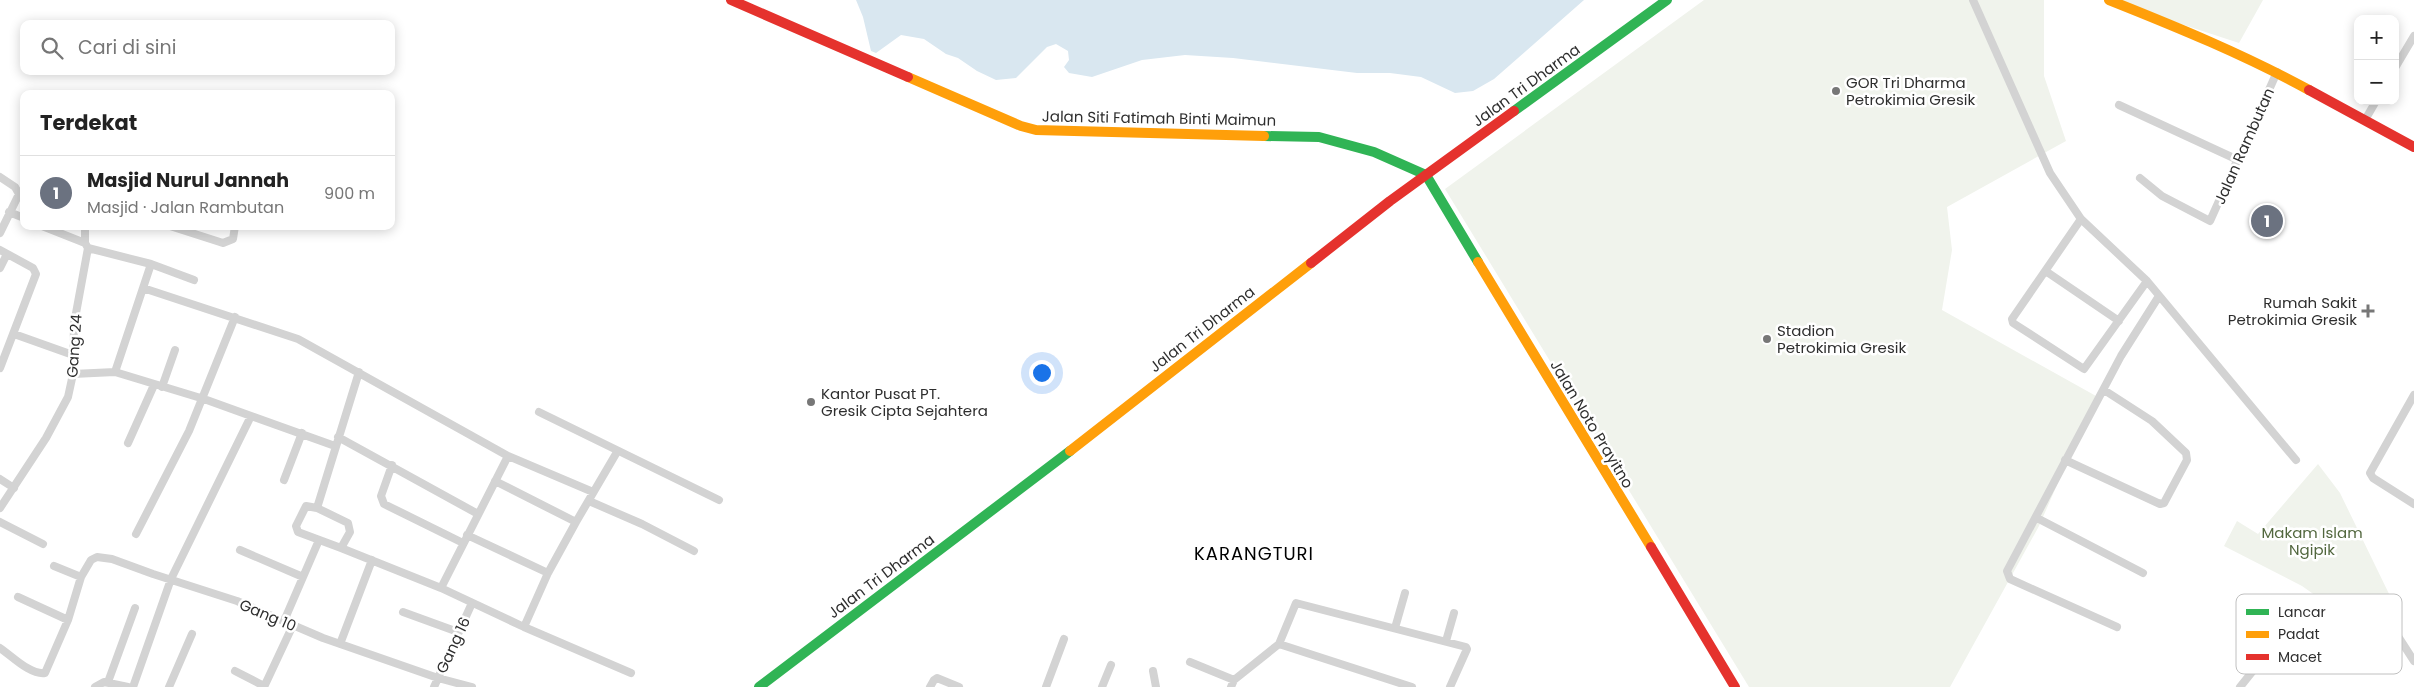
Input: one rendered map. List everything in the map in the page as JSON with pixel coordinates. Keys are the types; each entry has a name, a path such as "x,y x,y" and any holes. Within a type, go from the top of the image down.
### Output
{"main road":[{"name":"Jalan Siti Fatimah Binti Maimun","path":"731,0 1021,126 1036,130 1319,137 1358,146 1404,163 1426,175"},
{"name":"Jalan Tri Dharma","path":"760,687 1053,465 1426,175 1668,0"},
{"path":"2109,0 2173,25 2277,72 2414,147"},
{"name":"Jalan Noto Prayitno","path":"1426,175 1735,687"}],"street":[{"path":"1973,0 2050,173 2081,219 2147,281 2296,460"},
{"path":"2399,61 2414,36"},
{"name":"Jalan Rambutan","path":"2140,178 2162,196 2210,221 2277,72"},
{"path":"2119,105 2238,160"},
{"path":"2365,120 2374,105"},
{"path":"0,178 18,192 18,196 0,233"},
{"path":"9,212 20,216"},
{"path":"2081,219 2012,319 2013,324 2083,369 2147,281"},
{"path":"51,230 87,246 152,264 194,280"},
{"name":"Gang 24","path":"0,508 46,438 68,397 73,374 74,324 87,246 86,230"},
{"path":"182,230 223,243 233,239 234,230"},
{"path":"0,268 4,252 33,268 36,272 0,368"},
{"path":"115,372 152,264"},
{"path":"2046,272 2119,321"},
{"path":"144,288 298,339 508,456 594,492"},
{"path":"2117,627 2009,578 2007,571 2037,518 2065,460 2121,356 2159,296"},
{"path":"136,534 204,399 235,317"},
{"path":"14,334 73,355"},
{"path":"162,387 175,350"},
{"path":"73,374 115,372 204,399 335,446"},
{"path":"317,508 359,372"},
{"path":"128,443 154,385"},
{"path":"2065,460 2160,504 2164,503 2187,460 2186,453 2152,421 2104,390"},
{"path":"2414,395 2371,470 2371,476 2414,504"},
{"path":"539,412 617,452 719,500"},
{"path":"133,687 171,579 251,416"},
{"path":"284,480 302,433"},
{"path":"338,437 478,514"},
{"path":"524,627 548,573 617,452"},
{"path":"441,588 508,456"},
{"path":"392,465 382,496 384,504 548,573"},
{"path":"0,479 14,488"},
{"path":"495,481 576,522"},
{"path":"588,502 642,524 694,551"},
{"path":"341,548 350,532 348,523 317,508 306,506 296,528 299,533 441,588 472,604 631,673"},
{"path":"2037,518 2143,573"},
{"path":"0,522 43,544"},
{"path":"284,621 319,540"},
{"path":"240,550 303,577"},
{"name":"Gang 10","path":"81,578 91,560 97,557 112,559 237,601 340,644 438,678 472,687"},
{"path":"340,644 372,560"},
{"path":"0,648 31,670 39,674 45,673 68,620 81,578 54,566"},
{"path":"1395,628 1405,593"},
{"path":"18,597 68,620"},
{"path":"1190,662 1232,684 1279,644 1296,603 1466,646 1450,687"},
{"name":"Gang 16","path":"434,687 472,604"},
{"path":"108,682 135,608"},
{"path":"403,612 458,632"},
{"path":"1446,641 1454,613"},
{"path":"235,671 264,686 293,625"},
{"path":"169,687 192,634"},
{"path":"1046,687 1064,638"},
{"path":"2402,642 2414,660"},
{"path":"1279,644 1412,687"},
{"path":"1102,687 1111,665"},
{"path":"1153,671 1156,687"},
{"path":"2240,687 2249,674"},
{"path":"930,687 937,678 959,687"},
{"path":"95,687 101,683 108,682 128,687"}],"green space":[{"path":"1704,0 2044,0 2044,76 2066,141 1947,207 1952,250 1942,310 2096,396 2039,526 1950,687 1749,687 1445,189"},
{"path":"2108,0 2263,0 2239,43"},
{"name":"Makam Islam Ngipik","path":"2318,464 2340,493 2389,594 2313,594 2302,586 2224,546 2237,521 2258,534"}],"shaded area":[{"path":"856,0 1584,0 1494,79 1473,91 1455,93 1421,77 1390,73 1357,73 1233,58 1185,55 1142,60 1092,77 1069,73 1064,67 1069,60 1068,51 1056,44 1047,47 1016,78 996,80 977,71 958,58 946,54 924,39 901,35 876,53 871,51 863,17"}],"traffic: fast":[{"path":"1514,111 1667,0"},
{"path":"1264,136 1319,137 1374,152 1426,175 1478,262"},
{"path":"759,687 1070,451"}],"traffic: slow":[{"path":"2109,0 2210,42 2309,90"},
{"path":"908,77 1021,126 1036,130 1264,136"},
{"path":"1478,262 1651,547"},
{"path":"1070,451 1311,263"}],"traffic: jam":[{"path":"731,0 908,77"},
{"path":"2309,90 2414,147"},
{"path":"1311,263 1390,201 1514,111"},
{"path":"1651,547 1735,687"}],"place":[{"name":"GOR Tri Dharma Petrokimia Gresik","path":"1836,91"},
{"name":"Masjid Nurul Jannah","path":"2267,221"},
{"name":"Rumah Sakit Petrokimia Gresik","path":"2368,311"},
{"name":"Stadion Petrokimia Gresik","path":"1767,339"},
{"name":"Kantor Pusat PT. Gresik Cipta Sejahtera","path":"811,402"}],"district":[{"name":"KARANGTURI","path":"1254,553"}]}
